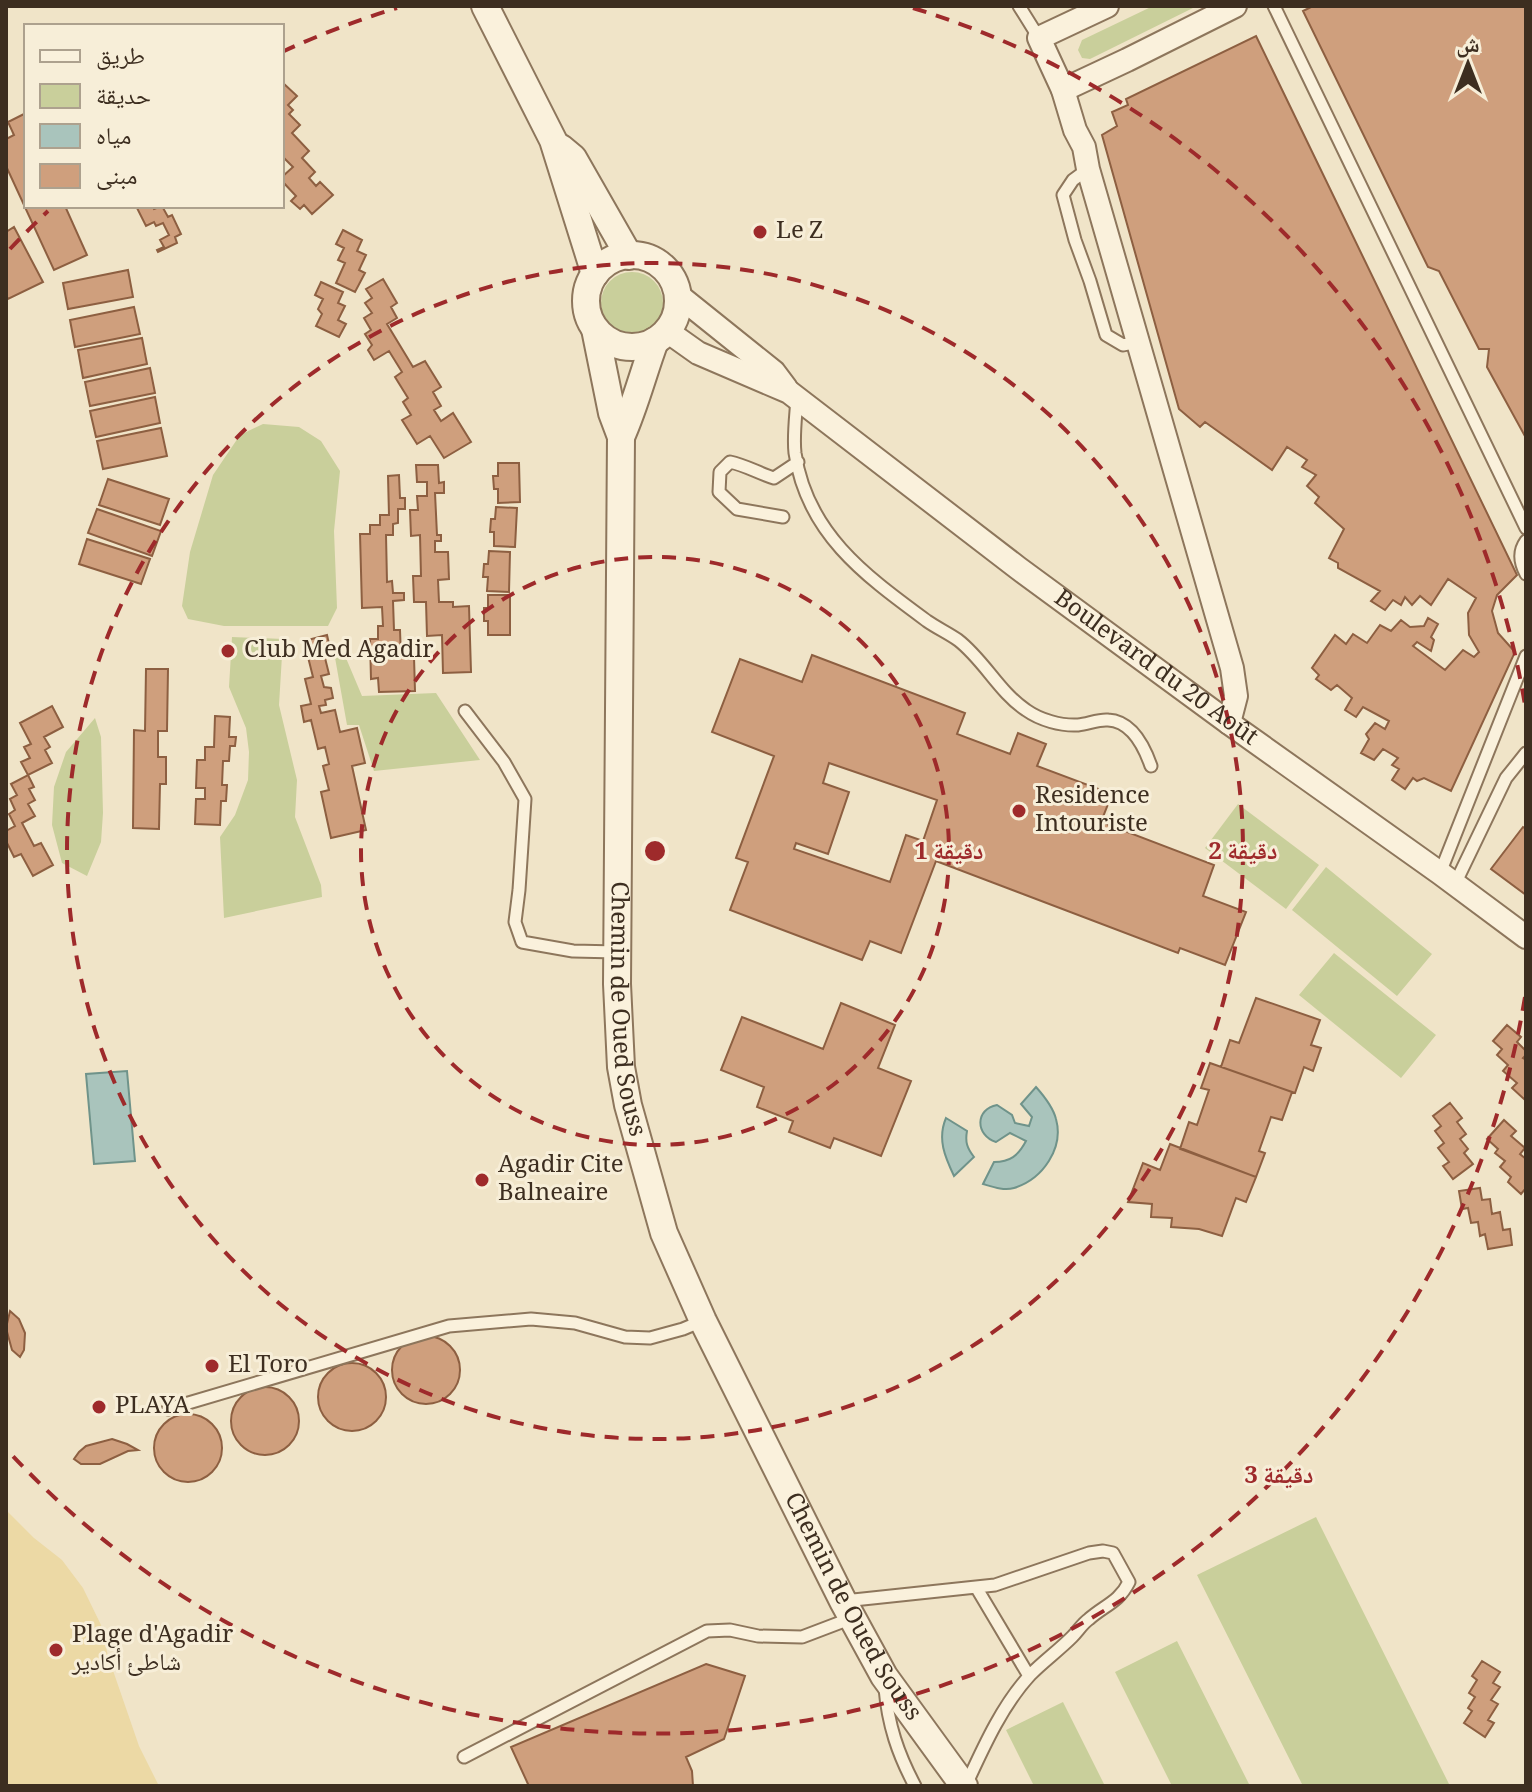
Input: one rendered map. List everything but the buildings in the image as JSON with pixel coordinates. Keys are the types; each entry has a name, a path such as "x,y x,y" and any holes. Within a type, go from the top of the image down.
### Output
{"street":[{"path":"485,6 553,140 595,274"},
{"path":"1107,6 1079,12 1039,38 1084,147 1235,682 1236,696 1229,723"},
{"path":"1063,90 1235,6"},
{"path":"553,140 573,158 629,256"},
{"path":"629,256 654,261 664,268 673,280 678,308 674,320 661,336 642,346 629,347 617,345 595,329 588,316 586,302 595,274 610,261 629,256"},
{"name":"Boulevard du 20 Août","path":"678,295 774,372 793,395 1018,568 1526,937"},
{"name":"Chemin de Oued Souss","path":"595,329 612,413 621,437 618,1034 628,1105 664,1233 703,1321 884,1676 965,1786"},
{"name":"Boulevard du 20 Août","path":"661,336 793,395"},
{"name":"Chemin de Oued Souss","path":"621,437 633,410 644,370 661,336"}],"lane":[{"path":"1019,6 1039,38"},
{"path":"1274,6 1526,528"},
{"path":"1088,169 1073,180 1063,195 1075,240 1106,335 1123,345 1138,342"},
{"path":"793,395 795,452 805,491 824,529 856,566 959,641 1026,711 1053,722 1076,725 1107,719 1122,722 1145,749 1151,766"},
{"path":"783,517 737,509 719,492 720,472 730,462 746,465 774,478 798,462"},
{"path":"1526,541 1520,554 1526,574"},
{"path":"1447,878 1526,656"},
{"path":"465,711 504,762 525,799 515,922 522,942 573,951 618,952"},
{"path":"1447,878 1506,778 1526,753"},
{"path":"168,1409 449,1326 531,1319 575,1323 625,1337 650,1338 703,1321"},
{"path":"464,1757 707,1631 730,1630 758,1636 802,1637 848,1610 995,1585 1089,1553 1113,1553 1129,1582 1122,1595 1091,1616 1074,1636 1029,1676 1003,1713 965,1786"},
{"path":"976,1587 1029,1676"},
{"path":"884,1676 895,1741 915,1786"}],"green space":[{"path":"1153,6 1197,6 1090,59 1082,58 1078,50 1082,40"},
{"path":"632,272 644,274 654,281 661,291 661,315 654,325 644,332 632,334 620,332 610,325 603,315 601,303 603,291 610,281 620,274"},
{"path":"263,424 299,427 321,441 340,471 334,531 337,608 328,626 224,626 188,619 182,606 190,552 213,475 240,435"},
{"path":"232,637 283,639 279,705 297,780 295,817 321,885 322,897 224,918 220,837 235,815 248,780 249,752 246,728 229,687"},
{"path":"343,651 362,696 436,693 480,760 374,771 359,725 347,725 334,652"},
{"path":"95,718 101,737 103,813 101,842 87,876 62,863 52,825 54,787 66,752"},
{"path":"1238,804 1319,865 1286,909 1205,848"},
{"path":"1326,867 1432,954 1397,996 1292,910"},
{"path":"1334,953 1436,1035 1401,1078 1299,995"},
{"path":"1316,1517 1450,1786 1303,1786 1197,1575"},
{"path":"1177,1641 1250,1786 1172,1786 1115,1672"},
{"path":"1063,1702 1105,1786 1034,1786 1006,1730"}],"sand":[{"name":"Plage d'Agadir شاطئ أكادير","path":"6,1510 62,1560 83,1588 101,1625 108,1656 139,1746 159,1786 6,1786"}],"water":[{"path":"127,1071 135,1161 94,1164 86,1074"},
{"path":"1036,1087 1050,1106 1058,1130 1049,1161 1034,1178 1014,1188 1002,1189 983,1184 994,1162 1013,1157 1026,1141 1010,1133 996,1142 989,1139 981,1128 981,1117 990,1107 997,1105 1012,1115 1015,1123 1029,1126 1032,1117 1021,1104"},
{"path":"946,1118 967,1131 967,1145 974,1157 954,1176 942,1141"}],"place":[{"name":"Le Z","path":"760,232"},
{"name":"Club Med Agadir","path":"228,651"},
{"name":"Residence Intouriste","path":"1019,811"},
{"name":"Agadir Cite Balneaire","path":"482,1180"},
{"name":"El Toro","path":"212,1366"},
{"name":"PLAYA","path":"99,1407"},
{"name":"Plage d'Agadir شاطئ أكادير","path":"56,1650"}]}
